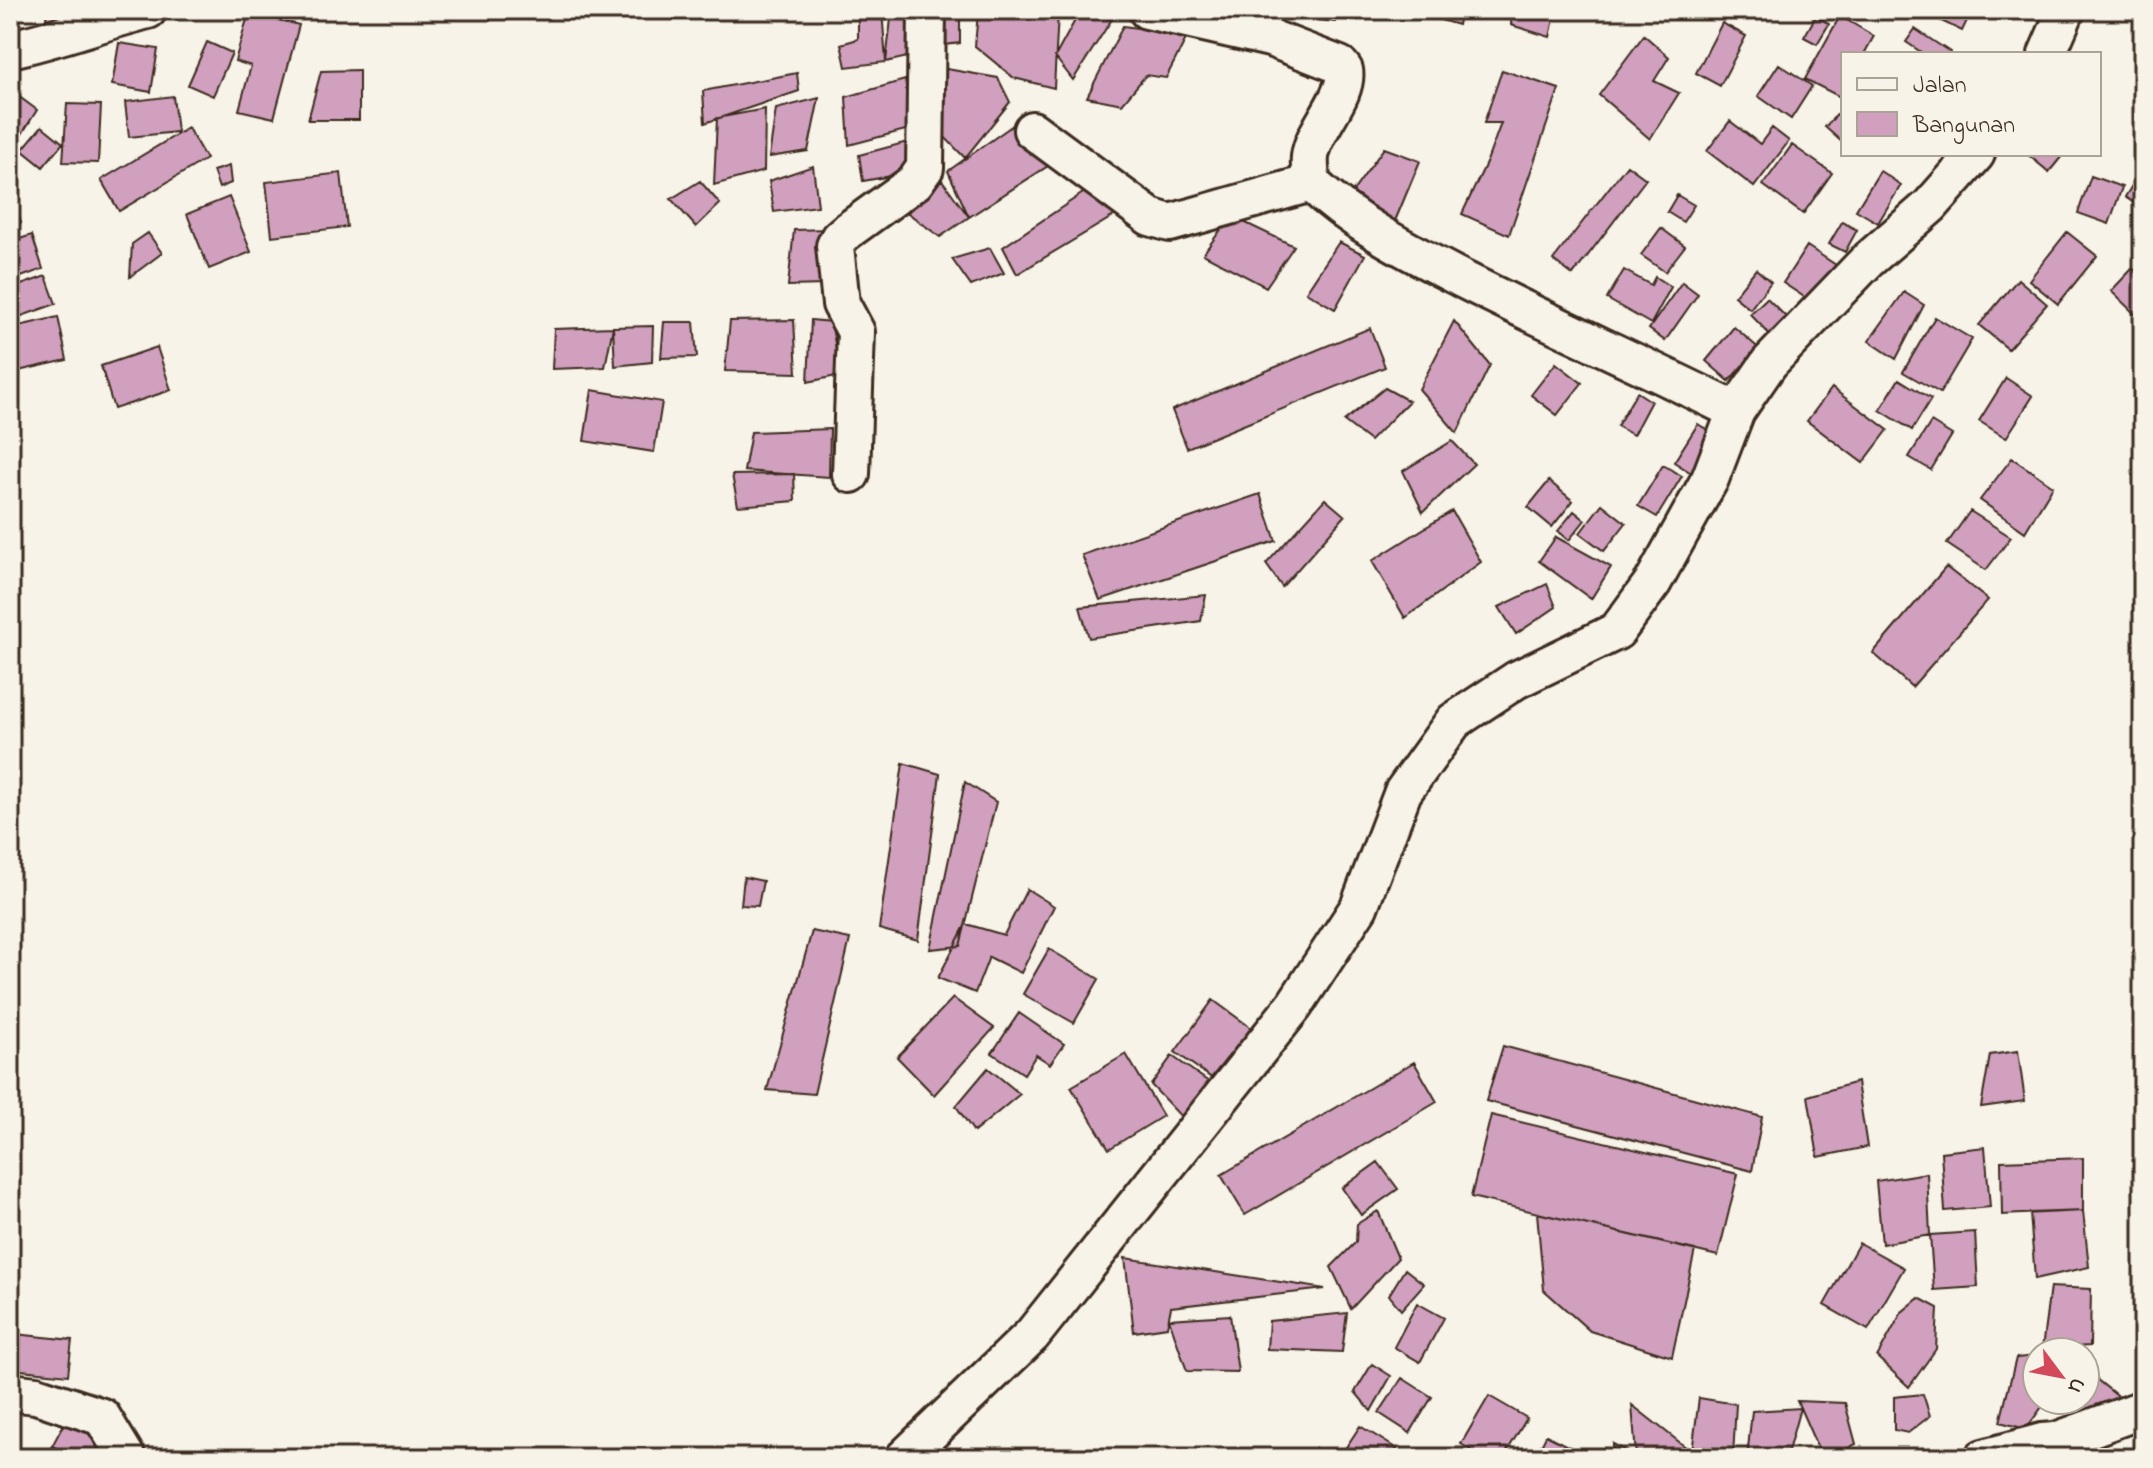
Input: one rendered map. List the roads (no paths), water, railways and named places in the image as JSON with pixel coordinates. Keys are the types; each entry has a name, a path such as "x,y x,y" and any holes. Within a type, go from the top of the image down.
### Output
{"street":[{"path":"10,49 54,40 103,21 148,10"},
{"path":"851,474 856,332 841,304 835,246 846,232 915,182 925,168 927,10"},
{"path":"2048,52 2066,10"},
{"path":"1163,12 1270,38 1340,65 1344,70 1344,85 1323,122 1310,157 1311,183 1335,206 1418,257 1736,411"},
{"path":"1032,130 1150,217 1162,222 1170,223 1311,183"},
{"path":"904,1458 1032,1335 1294,1006 1359,907 1403,792 1454,721 1516,680 1617,631 1653,582 1710,479 1736,411 1769,363 1867,261 1930,206 1974,156"},
{"path":"10,1392 36,1395 102,1417 127,1458"},
{"path":"1983,1458 2042,1442 2096,1442 2143,1409"}]}
